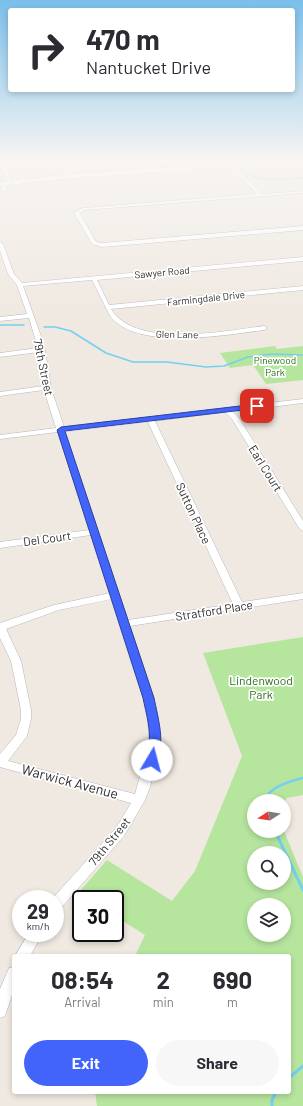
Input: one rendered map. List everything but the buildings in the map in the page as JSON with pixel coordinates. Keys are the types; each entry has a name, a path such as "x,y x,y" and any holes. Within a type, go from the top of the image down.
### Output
{"street":[{"path":"81,211 77,213 94,243 102,245 303,228"},
{"name":"79th Street","path":"0,244 12,274 20,285 42,350 47,388 149,698 155,730 155,745 152,760 139,800 120,832 64,894"},
{"name":"Sawyer Road","path":"20,285 303,259"},
{"name":"Glen Lane","path":"94,279 115,319 125,326 138,331 158,335 188,336 264,328"},
{"name":"Farmingdale Drive","path":"108,307 303,288"},
{"path":"0,318 31,316"},
{"path":"0,355 42,350"},
{"path":"0,394 47,388"},
{"path":"0,437 303,401"},
{"name":"Earl Court","path":"227,410 235,418 303,528"},
{"name":"Sutton Place","path":"150,419 239,606"},
{"name":"Del Court","path":"0,545 95,532"},
{"path":"0,762 21,736 26,719 26,710 16,661 0,627 58,607 116,595"},
{"name":"Stratford Place","path":"125,624 303,596"},
{"name":"Warwick Avenue","path":"0,762 139,800"},
{"path":"23,954 31,942"},
{"path":"0,1011 2,996 12,977"}],"green space":[{"name":"Pinewood Park","path":"275,346 277,349 303,346 303,380 266,384 253,365 230,368 220,353"},
{"name":"Lindenwood Park","path":"303,637 303,795 291,797 291,794 247,794 247,838 287,838 290,846 247,846 247,890 291,890 291,848 303,877 303,1106 97,1106 95,1094 291,1094 291,954 136,954 145,935 124,922 124,890 81,890 107,860 172,901 195,871 242,756 203,653"}],"waterway":[{"path":"0,325 24,325"},
{"path":"44,327 55,327 71,331 106,353 133,362 167,362 206,367 224,366 248,357 271,354 303,355"},
{"path":"268,794 280,785 303,778"},
{"path":"278,838 303,890"},
{"path":"291,1076 303,1066"},
{"path":"272,1106 272,1100 275,1094"}],"route":[{"path":"152,760 155,745 155,730 149,698 61,430 257,406"}]}
